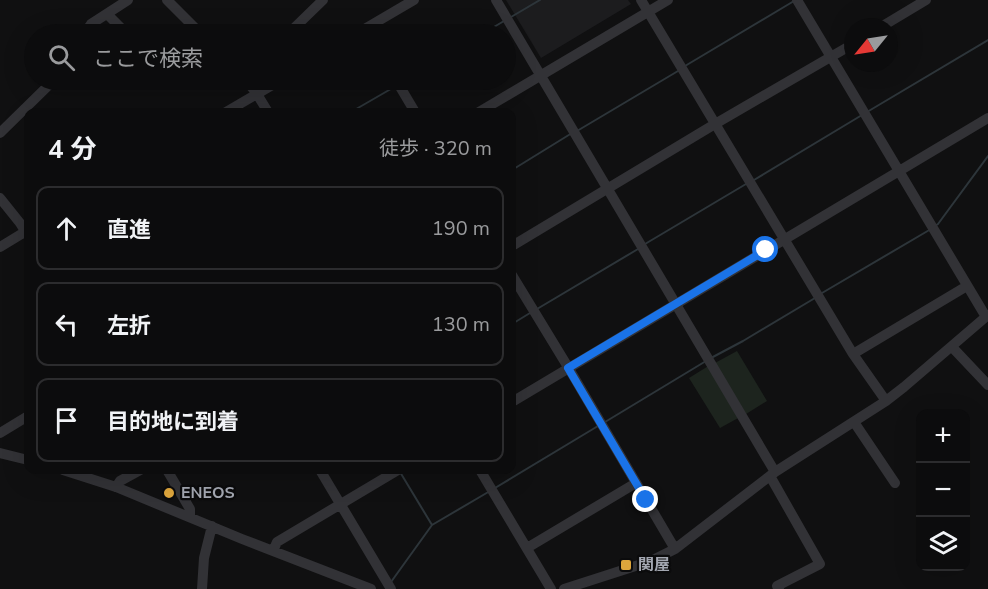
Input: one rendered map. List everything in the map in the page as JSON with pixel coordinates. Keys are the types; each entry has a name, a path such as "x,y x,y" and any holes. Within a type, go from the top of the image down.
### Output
{"street":[{"path":"91,24 128,0"},
{"path":"167,0 191,24"},
{"path":"298,24 323,0"},
{"path":"378,24 414,0"},
{"path":"496,0 510,24"},
{"path":"641,0 853,354 886,401"},
{"path":"516,90 668,0"},
{"path":"564,589 641,565 675,549 773,474 886,401 987,316 797,0"},
{"path":"896,18 926,0"},
{"path":"107,14 116,24"},
{"path":"516,33 676,303 773,474 820,564 777,586 779,589"},
{"path":"516,244 844,49"},
{"path":"25,108 44,90"},
{"path":"254,90 266,108"},
{"path":"233,108 264,90"},
{"path":"402,90 413,108"},
{"path":"486,108 516,90"},
{"path":"0,133 24,109"},
{"path":"516,400 988,118"},
{"path":"0,198 24,227"},
{"path":"0,247 24,234"},
{"path":"516,282 675,549"},
{"path":"853,354 967,286"},
{"path":"952,347 988,385"},
{"path":"0,433 24,418"},
{"path":"854,422 895,483"},
{"path":"0,453 24,459"},
{"path":"75,474 116,487 370,589"},
{"path":"116,487 120,481 133,474"},
{"path":"169,474 190,509 190,517"},
{"path":"322,474 392,589"},
{"path":"273,551 277,542 391,474"},
{"path":"482,474 551,589"},
{"path":"527,548 636,483"},
{"path":"202,589 204,558 212,526"}],"shaded area":[{"path":"506,0 628,0 631,4 541,58"},
{"path":"737,351 767,401 746,414 715,363"},
{"path":"710,365 740,417 720,428 689,378"}],"waterway":[{"path":"511,17 540,0"},
{"path":"685,66 794,1"},
{"path":"499,24 504,21"},
{"path":"867,112 988,40"},
{"path":"577,131 678,71"},
{"path":"358,108 389,90"},
{"path":"754,180 862,115"},
{"path":"516,168 572,133"},
{"path":"935,226 988,156"},
{"path":"645,244 746,184"},
{"path":"822,293 931,229"},
{"path":"537,309 638,249"},
{"path":"711,358 815,298"},
{"path":"516,322 530,313"},
{"path":"605,422 706,361"},
{"path":"495,488 598,426"},
{"path":"391,582 432,525 401,474"},
{"path":"432,525 490,491"}],"place":[{"name":"ENEOS","path":"169,493"},
{"name":"関屋","path":"626,565"}],"route":[{"path":"646,500 568,368 766,250"}]}
